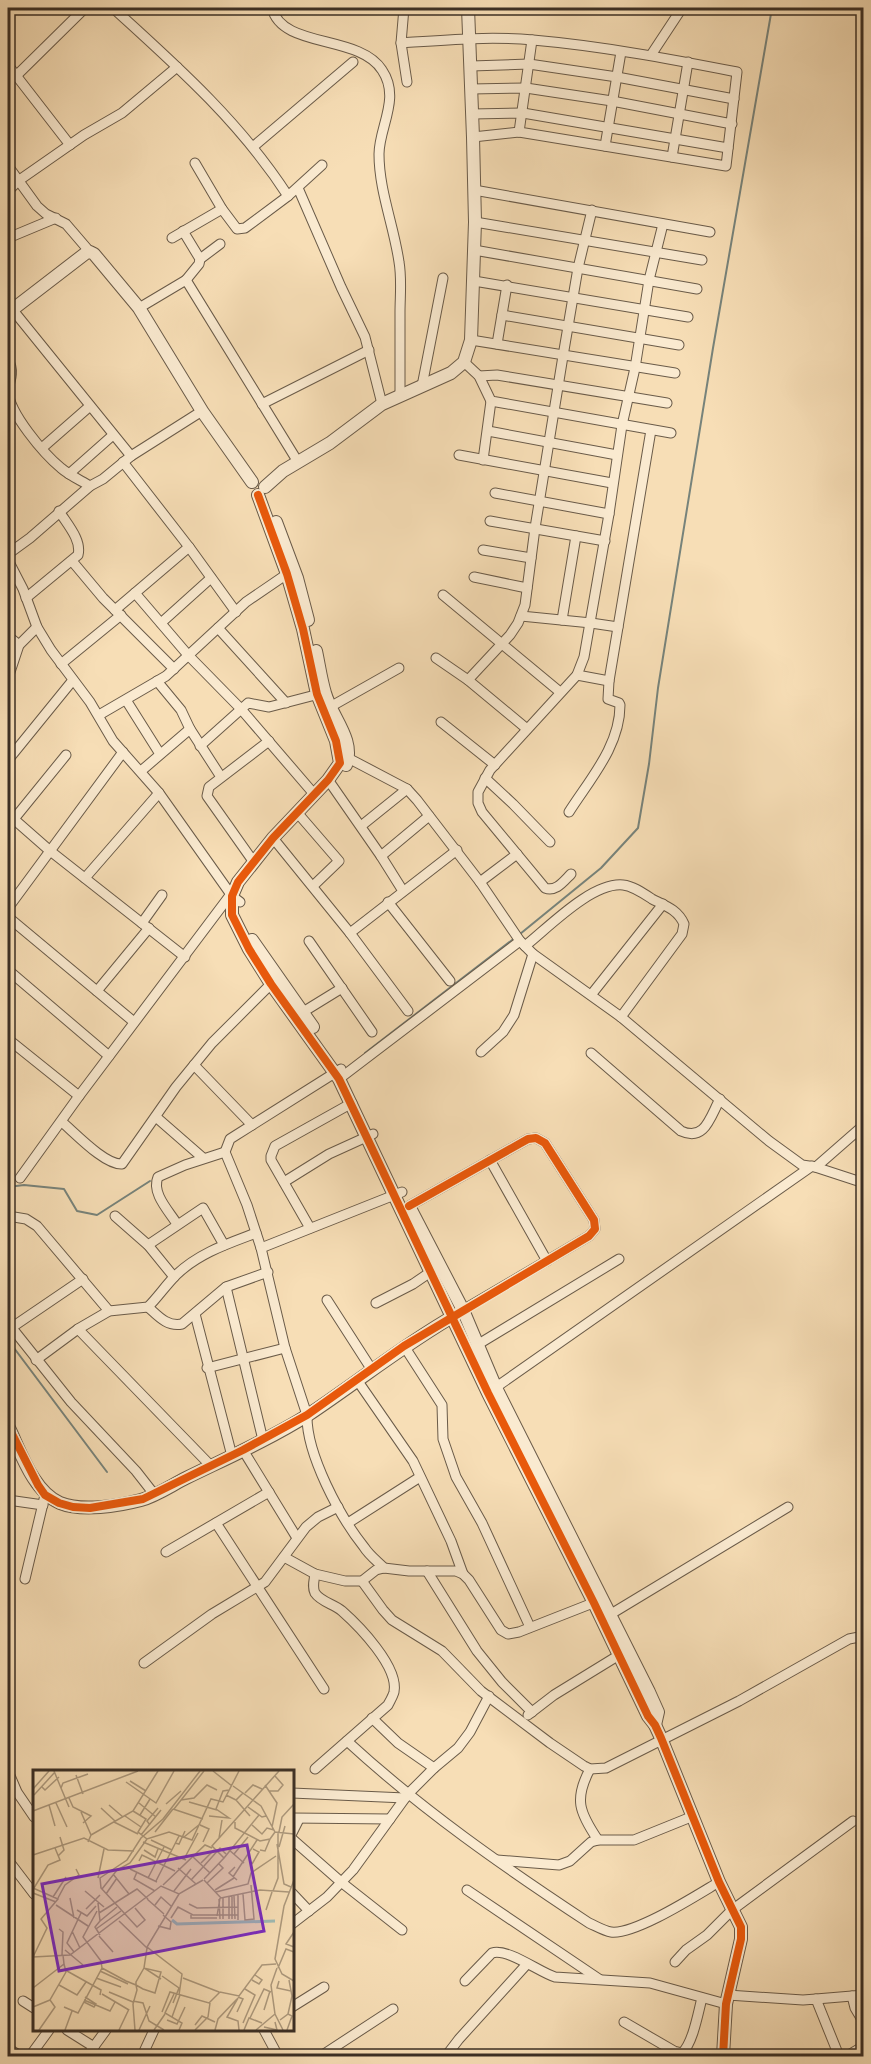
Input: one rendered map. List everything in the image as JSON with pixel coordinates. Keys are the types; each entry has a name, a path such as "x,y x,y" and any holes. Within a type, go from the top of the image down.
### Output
{"street":[{"path":"16,76 85,8"},
{"path":"113,8 160,50 254,146 288,196"},
{"path":"272,8 278,21 284,27 361,52 371,57 384,72 390,101 379,153 380,177 399,264 400,396"},
{"path":"393,8 404,9 401,43 407,82"},
{"path":"8,166 38,206 46,214 71,229 90,252 102,261 139,308 202,411 252,482 250,489 253,494 262,491 275,476 330,443 382,405 451,373 464,362 471,340 475,222 468,8"},
{"path":"651,55 682,8"},
{"path":"401,43 469,39 532,40 651,55 737,72 726,165 519,132 473,137"},
{"path":"519,132 532,40"},
{"path":"605,146 621,52"},
{"path":"254,146 353,62"},
{"path":"672,157 688,62"},
{"path":"471,66 529,64 616,77 734,99"},
{"path":"8,65 70,145"},
{"path":"8,191 18,181 122,112 177,67"},
{"path":"471,89 526,88 612,101 732,124"},
{"path":"472,114 523,113 728,148"},
{"path":"195,163 234,227 241,229 288,196 322,165"},
{"path":"298,188 365,337 382,405"},
{"path":"474,190 711,232"},
{"path":"172,238 222,209"},
{"path":"468,681 510,635 525,605 535,528 573,297 592,210"},
{"path":"8,238 56,218"},
{"path":"475,222 702,260"},
{"path":"570,874 556,889 545,888 482,812 478,803 478,792 495,765 577,675 584,657 605,541 622,425 640,339 649,280 663,224"},
{"path":"183,231 200,259"},
{"path":"139,308 186,280 199,264 200,259 220,244"},
{"path":"474,250 697,289"},
{"path":"90,252 9,309 114,435 127,459 236,612"},
{"path":"422,386 443,278"},
{"path":"186,280 298,462"},
{"path":"474,281 688,317"},
{"path":"497,344 507,285"},
{"path":"502,315 679,345"},
{"path":"471,340 675,373"},
{"path":"262,404 369,350"},
{"path":"8,360 11,377 8,399 13,407 42,448 60,468 90,486"},
{"path":"464,362 479,376 491,401 483,460"},
{"path":"479,376 497,375 667,403"},
{"path":"491,401 671,433"},
{"path":"42,448 90,406"},
{"path":"8,554 90,486 103,479 127,459 202,411"},
{"path":"569,812 611,747 617,733 620,705 608,699 609,681 651,430"},
{"path":"488,431 617,455"},
{"path":"69,474 114,435"},
{"path":"459,455 612,483"},
{"path":"262,491 336,741 340,763 337,770 288,820 238,882 232,915 249,949 271,984 340,1074 352,1103 371,1136"},
{"path":"20,1178 134,1022 277,843 344,769 348,758 347,742 343,731 321,694 297,578 262,491"},
{"path":"495,493 609,514"},
{"path":"26,598 78,555 78,541 59,512"},
{"path":"490,521 605,541"},
{"path":"562,620 576,536"},
{"path":"61,664 118,613 135,593 189,547"},
{"path":"483,550 531,558"},
{"path":"8,560 37,627 123,752 159,793 234,897 249,935 303,1012 340,1074 399,1194 432,1271 477,1345 478,1361"},
{"path":"72,561 118,613 174,669"},
{"path":"99,715 174,669 246,602 287,574"},
{"path":"161,623 211,578"},
{"path":"474,578 527,588"},
{"path":"135,593 188,655 241,708 314,794"},
{"path":"443,596 561,692"},
{"path":"520,616 618,627"},
{"path":"8,678 19,645 37,627"},
{"path":"218,628 286,703"},
{"path":"8,636 19,645"},
{"path":"436,658 527,729"},
{"path":"330,707 399,668"},
{"path":"577,675 609,681"},
{"path":"8,759 73,680"},
{"path":"157,681 181,710 200,746 221,777"},
{"path":"200,746 248,703 269,707 321,694"},
{"path":"126,700 160,754"},
{"path":"441,722 495,765"},
{"path":"141,771 190,729"},
{"path":"254,861 207,796 209,787 269,741"},
{"path":"8,908 123,752"},
{"path":"66,755 10,816 185,957"},
{"path":"348,758 407,789 457,850 513,930 534,954 621,1017 769,1141 802,1165 816,1167 864,1125"},
{"path":"485,778 550,842"},
{"path":"331,784 381,856 402,891"},
{"path":"361,826 407,789"},
{"path":"85,878 159,793"},
{"path":"381,856 429,816"},
{"path":"301,817 339,861 313,886"},
{"path":"277,843 350,933 408,1011"},
{"path":"350,933 457,850"},
{"path":"480,882 517,854"},
{"path":"384,1568 364,1547 348,1523 313,1456 307,1415 285,1348 268,1272 248,1205 225,1152 230,1139 340,1074 582,899 604,887 623,885 634,888 677,912 684,924 682,934 621,1017"},
{"path":"97,992 145,926 162,895"},
{"path":"388,902 450,981"},
{"path":"591,995 663,904"},
{"path":"8,917 134,1022"},
{"path":"309,941 372,1032"},
{"path":"482,1052 503,1032 514,1015 534,954"},
{"path":"8,970 109,1056"},
{"path":"62,1122 104,1158 115,1165 122,1164 212,1043 271,984"},
{"path":"303,1012 342,988"},
{"path":"8,1039 79,1096"},
{"path":"591,1053 681,1131 688,1134 695,1135 702,1132 720,1100"},
{"path":"194,1065 252,1125"},
{"path":"310,1228 271,1156 275,1146 352,1103"},
{"path":"156,1117 203,1158"},
{"path":"284,1182 329,1154 371,1136"},
{"path":"8,1500 44,1500 90,1508 142,1500 263,1440 307,1415 404,1346 589,1236 595,1229 594,1220 545,1143 536,1138 528,1139 409,1206"},
{"path":"177,1224 157,1192 155,1184 158,1177 203,1158 225,1152"},
{"path":"490,1160 547,1261"},
{"path":"812,1166 864,1184"},
{"path":"492,1390 812,1166"},
{"path":"399,1194 409,1206 492,1390 624,1652 658,1712 655,1725 691,1817 741,1927 741,1939 727,2000 723,2056"},
{"path":"261,1248 399,1194"},
{"path":"148,1245 203,1208 224,1245"},
{"path":"8,1216 26,1219 37,1226 110,1311"},
{"path":"115,1216 148,1245 174,1277"},
{"path":"36,1360 78,1329 110,1311 148,1307 174,1277 197,1258 256,1233"},
{"path":"477,1345 619,1259"},
{"path":"376,1303 413,1284 432,1271"},
{"path":"148,1307 173,1326 182,1324 226,1287 268,1272"},
{"path":"83,1279 9,1326 71,1402 136,1471 154,1494"},
{"path":"226,1287 263,1440"},
{"path":"327,1300 372,1370"},
{"path":"195,1314 207,1368 237,1453 269,1492 297,1538"},
{"path":"78,1329 211,1466"},
{"path":"404,1346 442,1406 443,1439 456,1477 482,1523 530,1627"},
{"path":"207,1368 285,1348"},
{"path":"357,1380 413,1461 451,1541 463,1574 501,1630 512,1634 599,1601"},
{"path":"8,1426 44,1500 25,1579"},
{"path":"348,1523 420,1477"},
{"path":"166,1552 269,1492"},
{"path":"144,1664 212,1614 257,1588 272,1574 306,1527 318,1517 338,1507"},
{"path":"611,1614 788,1507"},
{"path":"216,1523 324,1689"},
{"path":"284,1557 315,1574 345,1581 362,1581 376,1570 384,1568 409,1571 448,1570 463,1574"},
{"path":"427,1571 477,1651 502,1682 532,1712"},
{"path":"315,1574 313,1589 317,1596 340,1609 363,1632 380,1653 392,1677 394,1691 388,1705 315,1769"},
{"path":"362,1581 382,1610 392,1620 442,1651 489,1696 550,1743 590,1768 606,1768 661,1738 739,1701 849,1639 864,1636"},
{"path":"599,1601 611,1614 624,1652"},
{"path":"522,1722 554,1695 624,1652"},
{"path":"294,1922 353,1870 405,1798 434,1768 458,1749 489,1696"},
{"path":"372,1718 398,1743 434,1768"},
{"path":"347,1741 405,1798 589,1923 610,1932 623,1932 636,1927 719,1882"},
{"path":"590,1768 579,1799 583,1818 598,1840"},
{"path":"8,1771 17,1792 33,1816"},
{"path":"8,1798 17,1792"},
{"path":"294,1793 405,1798"},
{"path":"296,1818 393,1816"},
{"path":"494,1860 559,1865 570,1861 591,1842 634,1840 691,1817"},
{"path":"675,1962 732,1910 853,1821"},
{"path":"294,1841 341,1882 402,1930"},
{"path":"8,1860 33,1893"},
{"path":"467,1890 601,1980"},
{"path":"294,1895 309,1911"},
{"path":"465,1982 492,1953 497,1952 505,1953 555,1977 650,1983 702,1998 803,2000 864,1995"},
{"path":"451,2055 459,2039 527,1964"},
{"path":"294,2006 324,1988"},
{"path":"852,1996 855,2008 864,2023"},
{"path":"624,2022 681,2055 690,2040 702,1998"},
{"path":"816,1999 839,2056"},
{"path":"23,2001 33,2007"},
{"path":"321,2056 393,2009"},
{"path":"30,2056 48,2031"},
{"path":"70,2031 94,2047"},
{"path":"87,2056 105,2031"},
{"path":"142,2056 154,2031"},
{"path":"264,2031 273,2054"},
{"path":"847,2056 864,2046"},
{"path":"9,2049 20,2056"}],"waterway":[{"path":"520,934 601,868 638,828 649,764 658,688 713,348 772,8"},
{"path":"365,1053 516,937"},
{"path":"8,1187 24,1185 64,1189 77,1211 97,1215 150,1181"},
{"path":"8,1340 107,1472"}],"cycle path":[{"path":"258,495 287,574 303,629 317,694 336,741 340,763 328,780 273,838 238,882 232,896 232,915 249,949 271,984 339,1079 488,1393 661,1738 719,1882 741,1927 741,1939 726,2004 723,2056"},
{"path":"8,1426 38,1485 45,1495 59,1503 90,1508 143,1499 243,1450 307,1415 404,1346 589,1236 595,1229 594,1220 545,1143 536,1138 528,1139 409,1206"}]}
